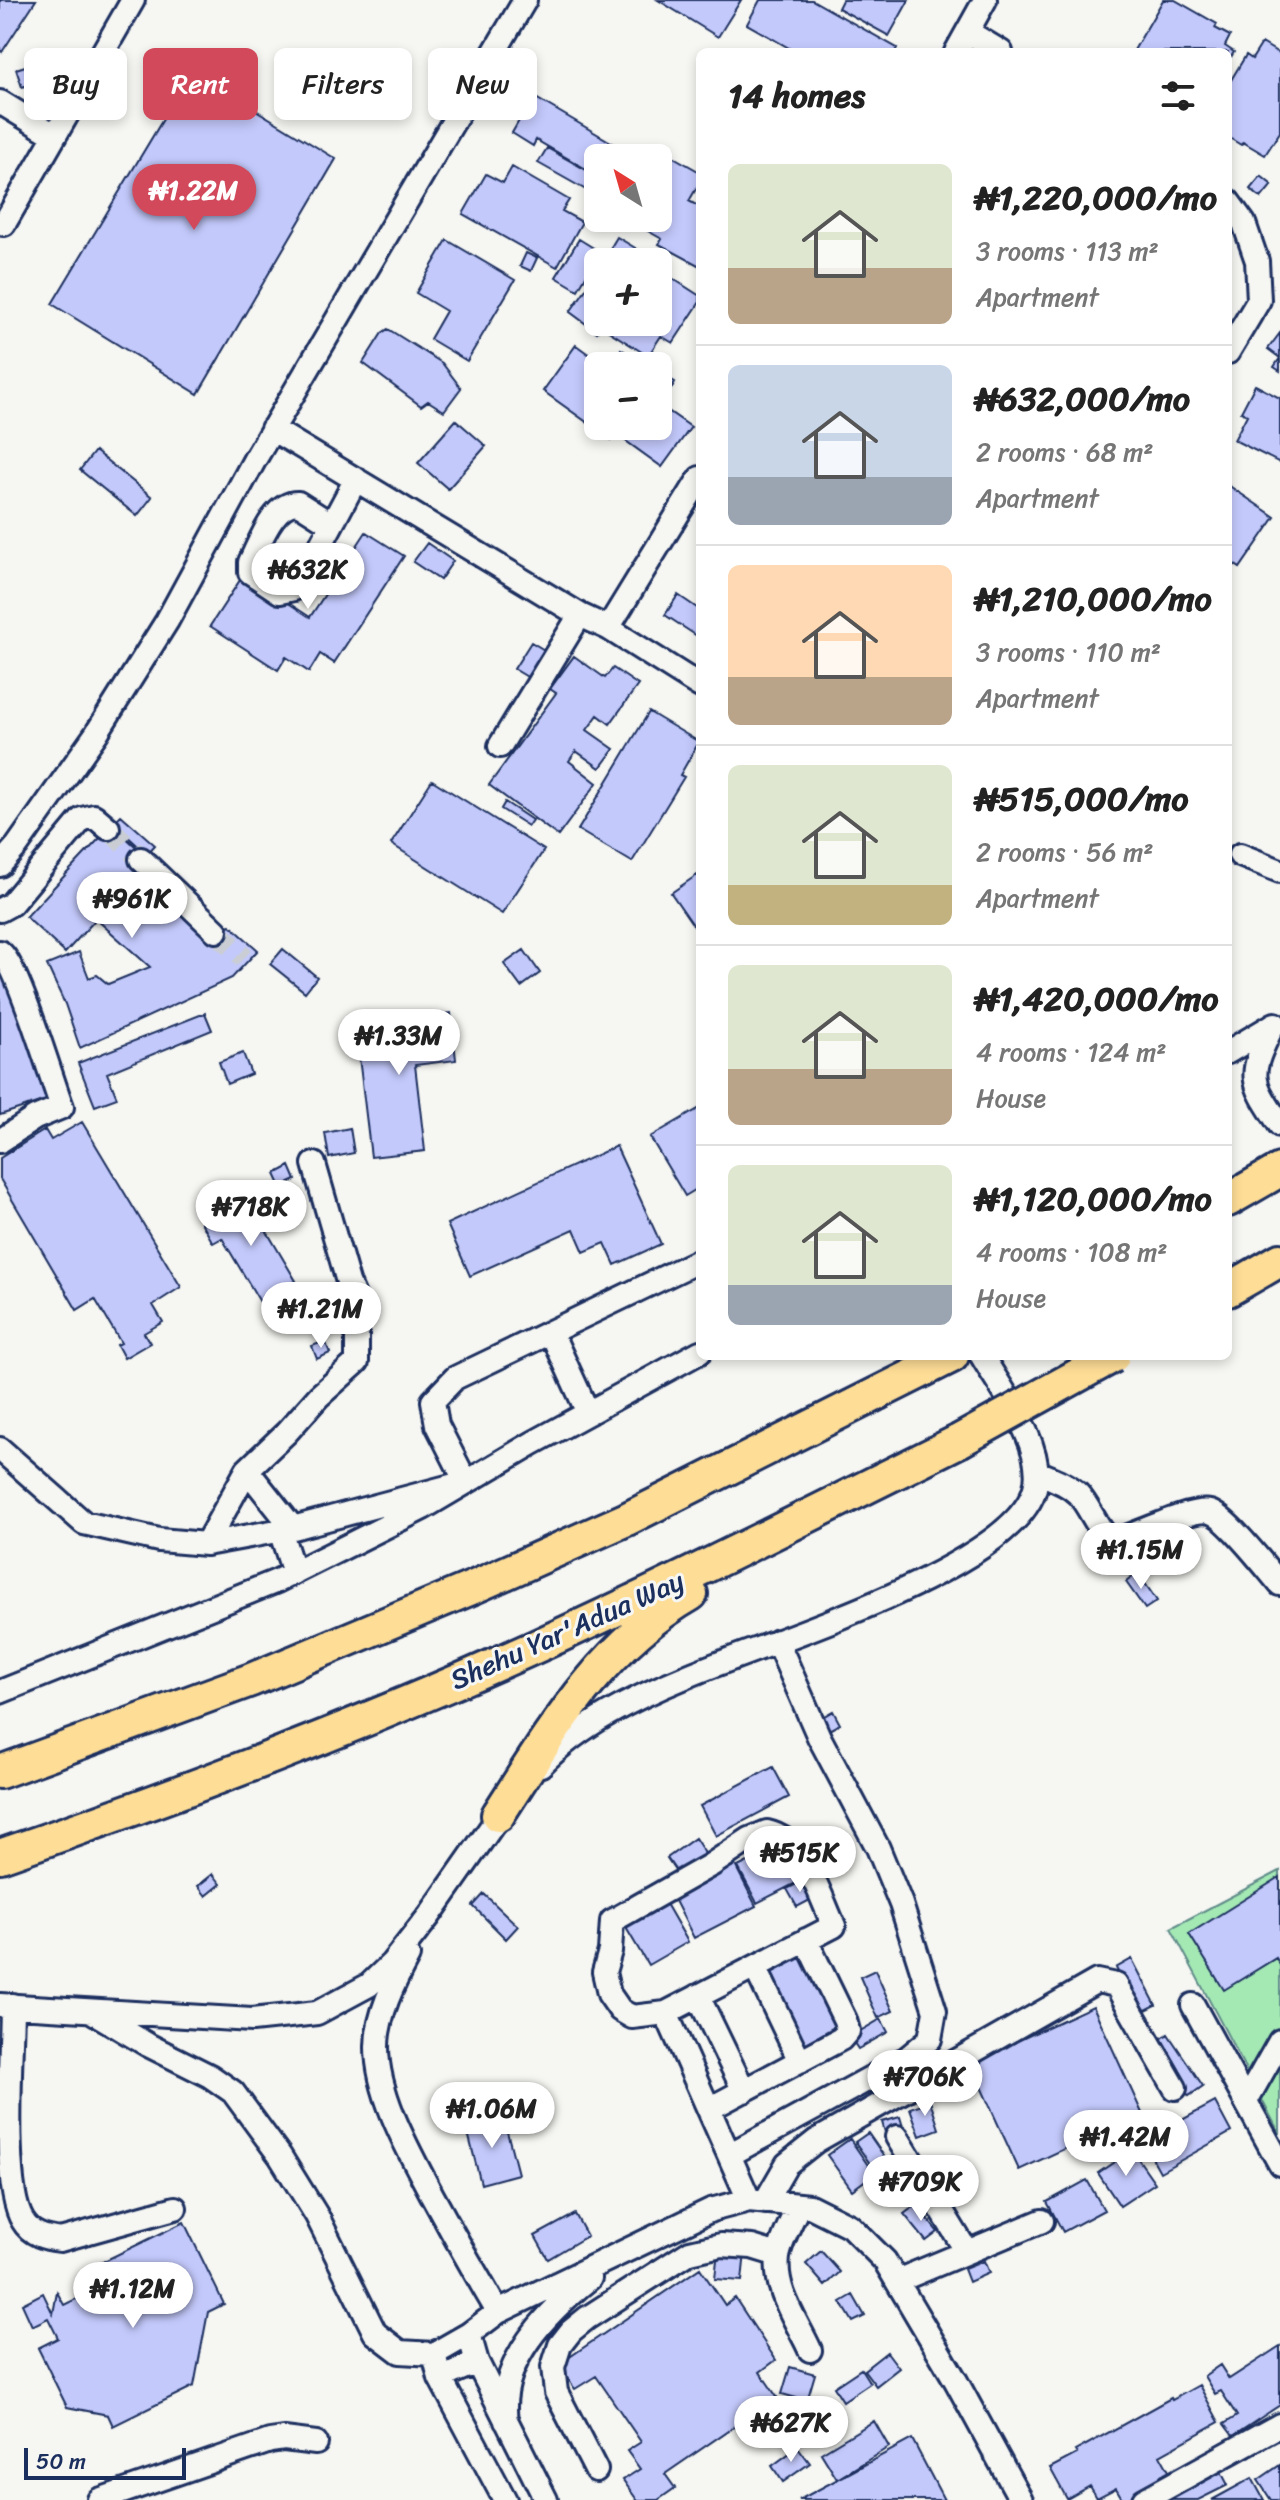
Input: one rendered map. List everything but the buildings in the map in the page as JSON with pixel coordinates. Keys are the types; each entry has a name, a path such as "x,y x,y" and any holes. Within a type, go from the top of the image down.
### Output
{"highway":[{"path":"1232,1198 1280,1170"},
{"path":"1232,1288 1280,1260"},
{"path":"0,1772 251,1680 474,1587 627,1519 945,1360"},
{"name":"Shehu Yar'Adua Way","path":"0,1856 154,1803 532,1648 697,1572 959,1441 1106,1360"},
{"path":"498,1815 575,1698 633,1634 661,1611 772,1546 845,1498"}],"street":[{"path":"4,224 133,0"},
{"path":"0,865 17,846 112,709 167,621 272,429 525,0"},
{"path":"958,48 985,0"},
{"path":"968,32 994,48"},
{"path":"0,102 54,135"},
{"path":"1232,206 1244,223 1257,261 1259,300 1232,345"},
{"path":"272,429 696,683"},
{"path":"331,524 356,479"},
{"path":"608,628 696,485"},
{"path":"500,746 580,615"},
{"path":"0,910 11,904 76,824 94,816 108,828"},
{"path":"1240,855 1280,871"},
{"path":"141,859 216,931"},
{"path":"0,952 5,955 17,980 62,1107 35,1118 0,1141"},
{"path":"1232,1050 1276,1023"},
{"path":"1276,1023 1260,1052 1255,1075 1256,1088 1280,1125"},
{"path":"206,1544 247,1470 357,1362 357,1303 314,1164"},
{"path":"466,1482 437,1425 433,1401 455,1378 696,1262"},
{"path":"551,1332 588,1413"},
{"path":"0,1692 294,1573 423,1508 696,1354"},
{"path":"175,2208 60,2240 44,2238 22,2221 9,2159 6,2005 252,2020 317,2013 369,1985 392,1963 429,1916 498,1815 554,1751 591,1724 681,1678 908,1587 991,1542 1026,1508 1035,1488 1035,1454 984,1360"},
{"path":"0,1449 84,1523 159,1540 206,1544 286,1529 466,1482"},
{"path":"247,1470 286,1529 294,1573"},
{"path":"1037,1472 1078,1494 1108,1538 1121,1539 1195,1513 1210,1512 1226,1524 1280,1584"},
{"path":"729,2155 907,2058 930,2039 935,2011 901,1904 878,1848 819,1737 777,1641"},
{"path":"767,1832 789,1841 803,1860 834,1926 755,1967 666,2013 632,2017 620,2010 609,1994 604,1972 610,1951 612,1921 767,1832"},
{"path":"429,1916 397,1976 380,2025 377,2049 384,2088 396,2124 455,2238 498,2312"},
{"path":"709,2109 841,2039 848,2031 806,1940"},
{"path":"755,1967 800,2061"},
{"path":"757,2201 787,2164 816,2141 1097,1981 1116,1985 1175,2088"},
{"path":"698,1996 744,2091"},
{"path":"1193,2005 1280,2164"},
{"path":"90,2010 148,2045 210,2076 233,2092 280,2156 317,2216 375,2333 400,2352 434,2354 469,2334 498,2312 711,2210 757,2201 810,2206 850,2226 885,2261 1021,2500"},
{"path":"666,2013 729,2155 757,2201"},
{"path":"1246,2101 1280,2041"},
{"path":"897,2137 967,2252"},
{"path":"799,2205 778,2255 778,2272 783,2297 810,2350"},
{"path":"897,2281 1042,2221"},
{"path":"596,2470 556,2392 553,2367 560,2345 571,2331 690,2252 721,2245 752,2247 778,2255"},
{"path":"506,2421 503,2401 526,2342 547,2315 617,2256"},
{"path":"469,2334 477,2362 546,2500"},
{"path":"434,2354 440,2378 505,2500"},
{"path":"440,2378 477,2362"},
{"path":"1144,2500 1280,2425"},
{"path":"99,2500 270,2441 284,2439 316,2443"}],"green space":[{"path":"1280,1871 1280,2134 1171,1928"}],"tunnel":[{"path":"108,828 141,859"},
{"path":"216,931 244,958"}]}
